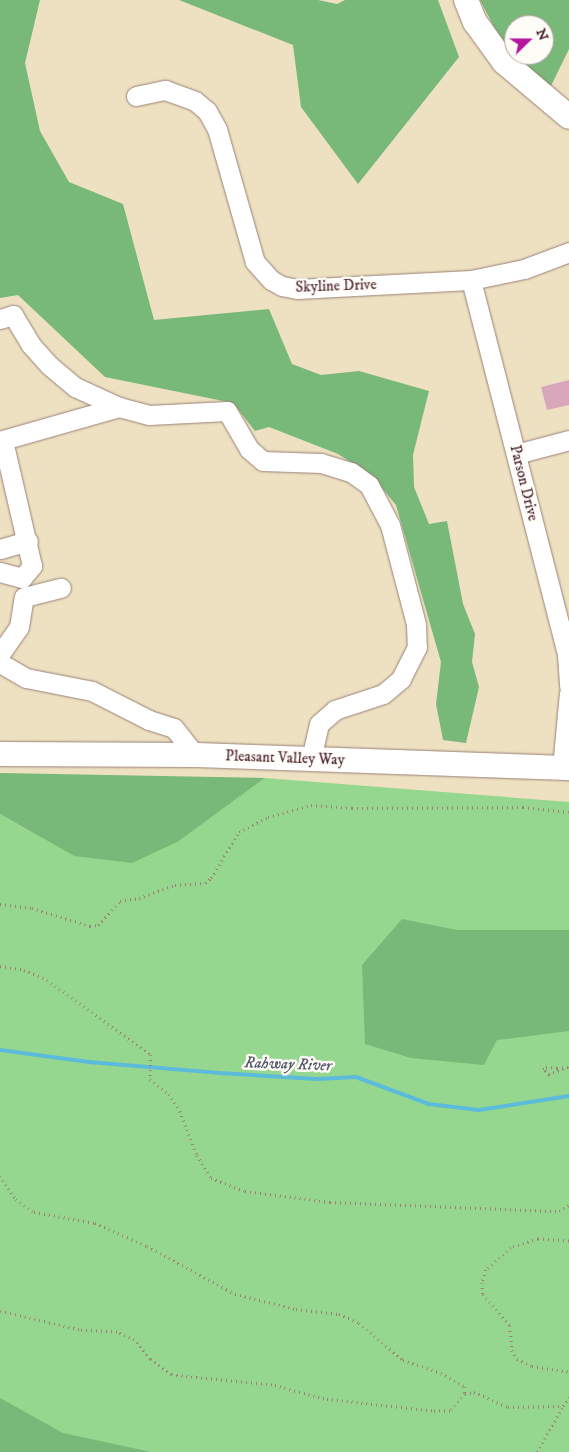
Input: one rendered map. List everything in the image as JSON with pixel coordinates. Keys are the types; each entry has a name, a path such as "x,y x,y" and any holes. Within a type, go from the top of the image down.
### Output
{"main road":[{"path":"466,0 475,22 504,62 569,117"},
{"name":"Pleasant Valley Way","path":"0,754 195,755 566,768"}],"street":[{"name":"Skyline Drive","path":"136,96 165,90 187,97 207,111 217,129 249,247 255,262 271,280 297,289 471,280 524,269 569,252"},
{"name":"Parson Drive","path":"471,280 567,655 569,687"},
{"path":"0,320 13,316 31,345 50,366 75,386 119,407 149,415 227,411 249,449 263,461 320,463 351,472 369,485 380,502 390,525 416,624 417,647 411,664 395,684 383,694 335,710 319,724 311,759"},
{"path":"0,572 22,578 29,573 32,557 3,440 119,407"},
{"path":"516,454 569,440"},
{"path":"0,549 28,541"},
{"path":"0,654 19,626 24,597 60,588"},
{"path":"0,663 26,678 92,691 149,720 174,728 195,755"},
{"path":"566,768 569,693"}],"path":[{"path":"0,904 32,908 90,926 98,925 120,901 139,898 176,885 205,883 211,878 239,832 268,816 311,805 352,808 523,807 569,812"},
{"path":"0,966 24,970 47,980 152,1055 150,1079 169,1094 180,1111 197,1155 211,1178 245,1191 330,1202 559,1211 569,1205"},
{"path":"546,1067 568,1068 549,1075 542,1069 546,1067"},
{"path":"0,1176 16,1200 34,1212 95,1223 178,1261 235,1294 296,1309 339,1314 358,1323 403,1360 441,1373 466,1387 466,1394"},
{"path":"569,1241 538,1239 511,1248 486,1270 482,1283 483,1294 510,1326 512,1350 517,1359 532,1366 569,1372"},
{"path":"0,1311 79,1330 117,1332 134,1340 150,1359 171,1375 272,1384 324,1399 432,1411 450,1412 466,1394 474,1392 508,1407 563,1406"},
{"path":"537,1452 569,1398"}],"green space":[{"path":"0,0 40,0 25,63 40,131 69,182 123,204 154,320 269,309 292,364 321,375 359,371 429,391 413,455 414,487 429,524 447,521 463,604 475,634 472,662 479,687 466,743 443,740 436,704 441,662 396,505 371,475 338,454 269,427 255,431 233,403 105,377 18,295 0,298"},
{"path":"179,0 318,0 337,4 345,0 438,0 459,57 358,184 301,107 293,45"},
{"path":"480,0 569,0 569,49 550,88 526,65 554,65 554,15 504,15 503,44"},
{"path":"0,773 265,778 179,841 132,863 74,856 0,814"},
{"path":"265,778 569,802 569,1452 0,1452 0,814 74,856 179,841"},
{"path":"402,919 457,930 569,930 569,1031 497,1040 484,1065 411,1058 365,1044 362,965"},
{"path":"0,1398 63,1433 151,1452 0,1452"}],"building":[{"path":"569,380 569,405 547,410 541,387"}],"waterway":[{"name":"Rahway River","path":"0,1050 89,1062 219,1073 317,1079 356,1077 429,1104 479,1110 569,1096"}]}
